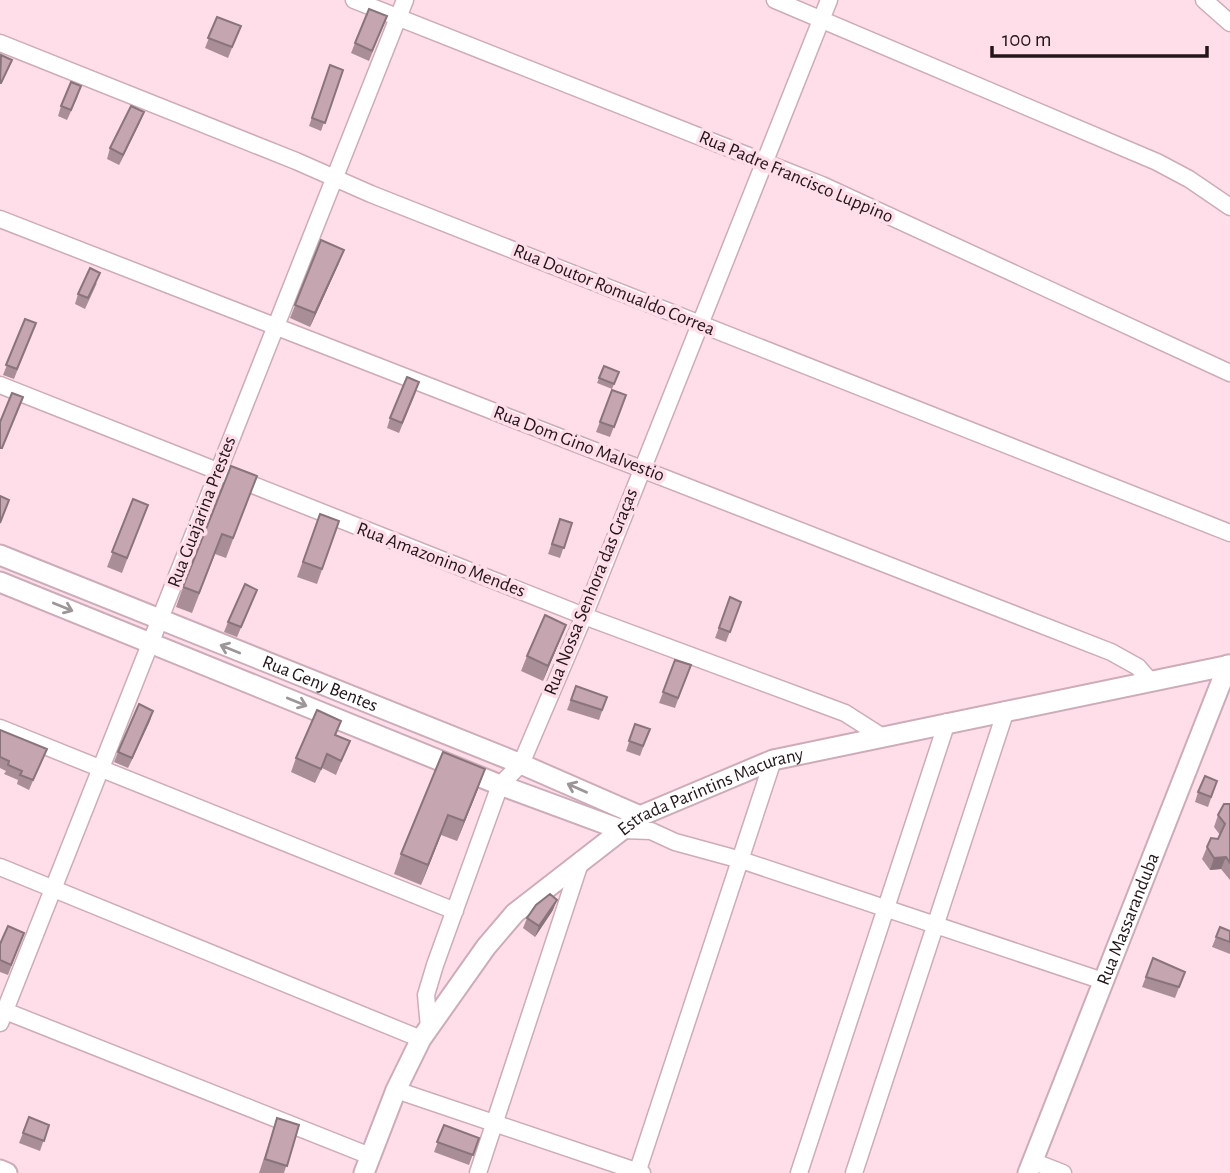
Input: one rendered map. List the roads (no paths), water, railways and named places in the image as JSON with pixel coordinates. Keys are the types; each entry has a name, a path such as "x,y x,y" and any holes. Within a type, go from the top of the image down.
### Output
{"street":[{"name":"Rua Padre Francisco Luppino","path":"354,0 544,78 766,162 1021,275 1230,373"},
{"name":"Rua Guajarina Prestes","path":"2,1015 153,643 217,472 405,0"},
{"path":"775,0 1157,162 1197,184 1230,207"},
{"name":"Rua Nossa Senhora das Graças","path":"425,1033 426,995 500,785 521,764 584,616 829,0"},
{"path":"1204,0 1230,23"},
{"name":"Rua Doutor Romualdo Correa","path":"0,43 699,324 1230,533"},
{"name":"Rua Dom Gino Malvestio","path":"0,219 1111,652 1138,667 1151,682"},
{"name":"Rua Amazonino Mendes","path":"0,385 584,616 845,713 881,736"},
{"name":"Rua Geny Bentes","path":"0,555 160,622 521,764 645,823"},
{"name":"Rua Geny Bentes","path":"0,582 500,785 622,830"},
{"name":"Estrada Parintins Macurany","path":"367,1164 396,1090 425,1033 515,913 582,858 622,830 645,823 774,760 1229,665"},
{"name":"Rua Massaranduba","path":"1030,1167 1229,665"},
{"path":"854,1173 1006,710"},
{"path":"799,1173 947,722"},
{"path":"0,728 455,911"},
{"path":"396,1090 639,1172 774,760"},
{"path":"645,823 675,842 741,860 1103,981"},
{"path":"478,1173 582,858"},
{"path":"0,867 425,1033"},
{"path":"2,1015 367,1164"},
{"path":"1030,1167 1063,1173"},
{"path":"0,1170 7,1173"}]}
